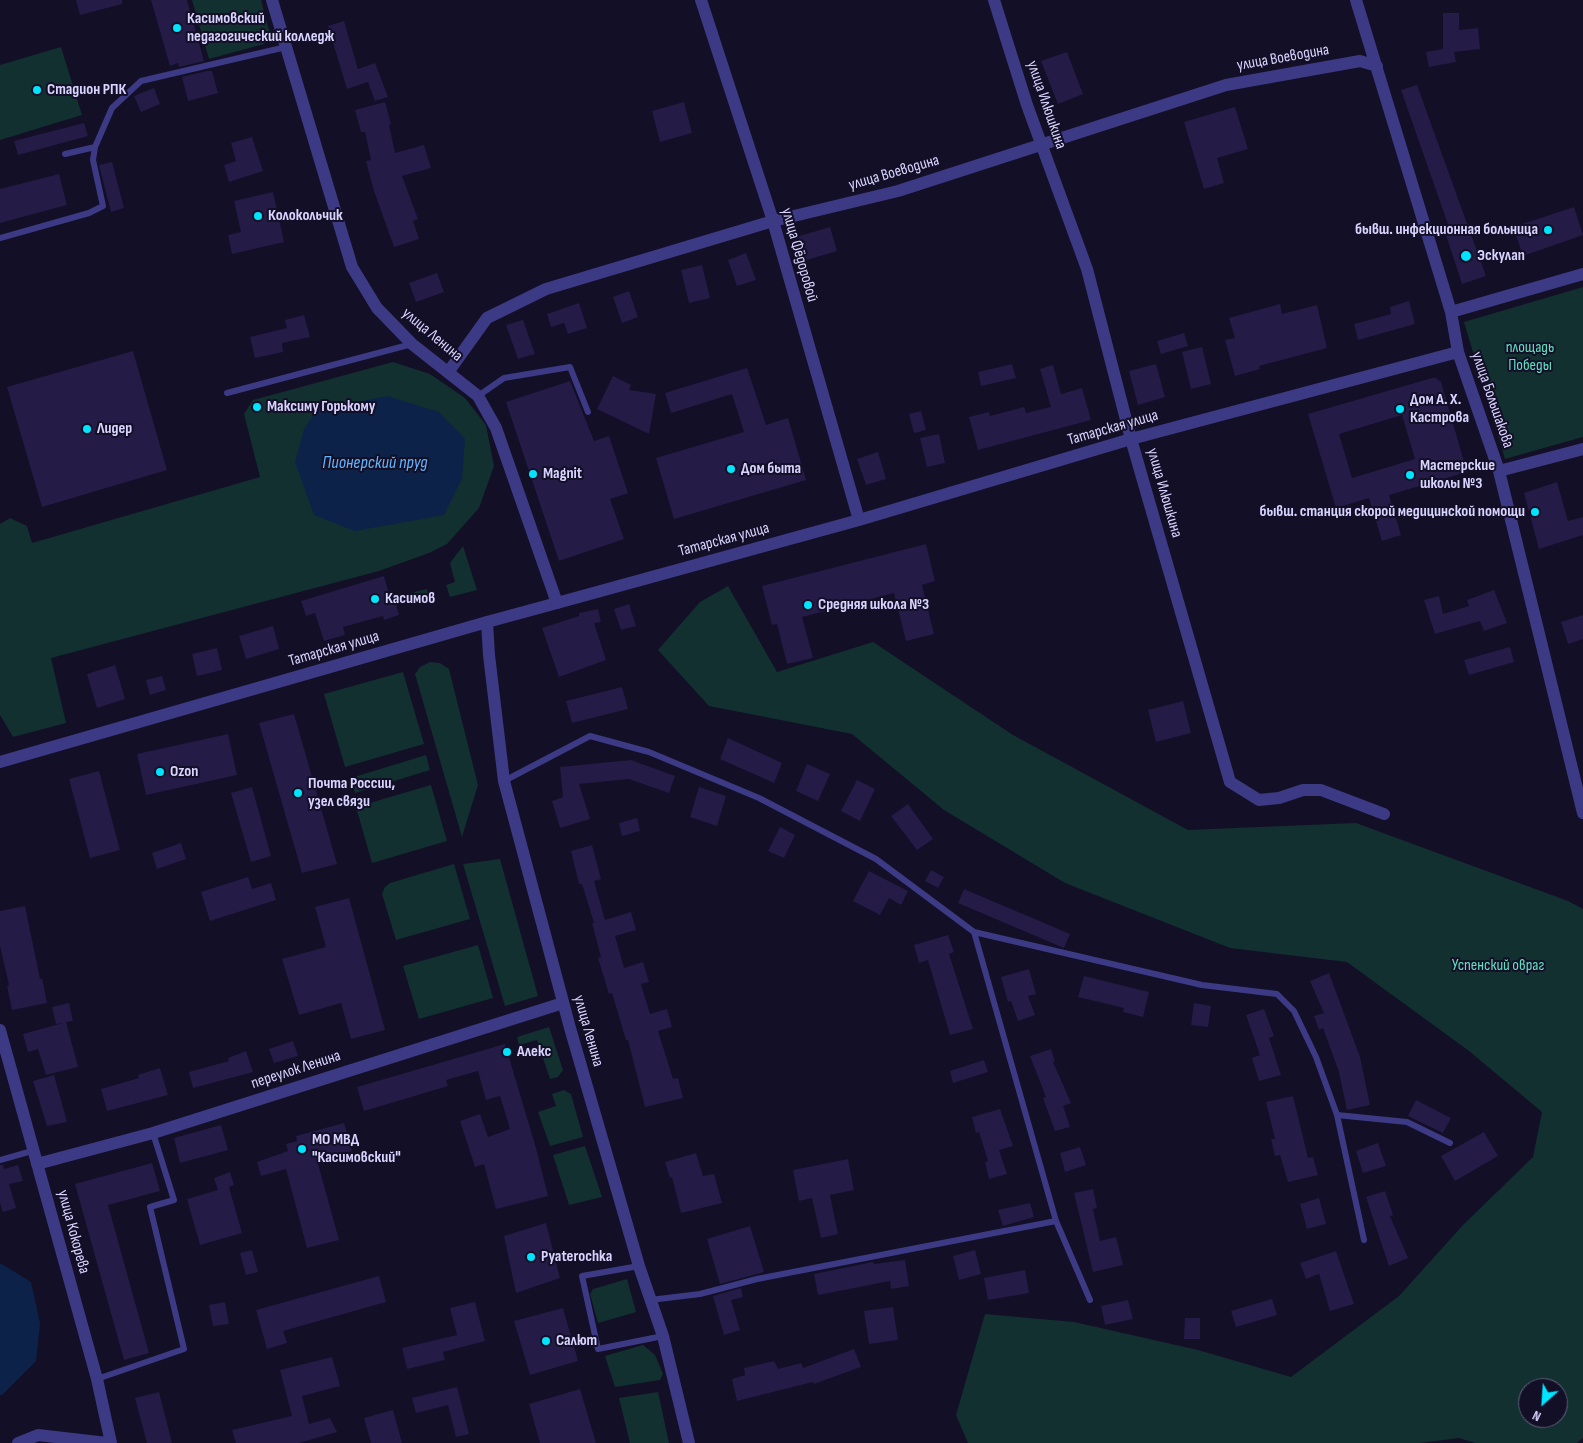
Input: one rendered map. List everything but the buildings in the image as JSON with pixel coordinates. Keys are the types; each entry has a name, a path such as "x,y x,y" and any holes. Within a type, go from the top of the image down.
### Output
{"street":[{"name":"улица Ленина","path":"272,0 352,267 377,308 412,344 449,371 478,396 496,428 558,603"},
{"name":"улица Фёдоровой","path":"701,0 773,221 859,520"},
{"name":"улица Илюшкина","path":"994,0 1042,145 1087,269 1131,439 1230,782 1259,800 1279,798 1303,790 1321,790 1384,814"},
{"name":"улица Большакова","path":"1356,0 1451,312 1458,352 1499,471 1583,814"},
{"name":"улица Воеводина","path":"449,371 487,318 546,289 773,221 898,191 1226,85 1360,61 1377,66"},
{"path":"1451,312 1583,274"},
{"name":"Татарская улица","path":"0,762 487,622 859,520 1131,439 1458,352"},
{"path":"1499,471 1583,449"},
{"name":"улица Ленина","path":"487,622 504,781 563,1003 639,1266 663,1336 689,1443"},
{"name":"переулок Ленина","path":"37,1164 153,1133 563,1003"},
{"name":"улица Кокорева","path":"0,1030 32,1151 97,1379 109,1443"},
{"path":"18,1443 38,1435 109,1443"}],"lane":[{"path":"0,238 89,213 103,206 93,160 95,147 112,108 141,81 286,47"},
{"path":"65,154 95,147"},
{"path":"227,393 412,344"},
{"path":"478,396 504,378 570,367 588,412"},
{"path":"504,781 590,736 649,752 759,798 876,859 974,932 1202,984 1278,994 1294,1010 1316,1057 1337,1115 1364,1240"},
{"path":"974,932 1056,1221 1090,1300"},
{"path":"1337,1115 1407,1122 1450,1143"},
{"path":"97,1379 184,1349 150,1207 174,1200 153,1133"},
{"path":"0,1160 32,1151"},
{"path":"650,1300 700,1294 757,1279 1056,1221"},
{"path":"639,1266 582,1276 598,1349 663,1336"}],"green space":[{"path":"192,0 261,0 270,34 264,44 209,59"},
{"name":"Стадион РПК","path":"61,47 82,115 0,140 0,65"},
{"name":"площадь Победы","path":"1583,287 1583,437 1505,459 1464,322"},
{"path":"393,362 430,374 465,398 486,425 494,466 479,508 447,544 429,553 379,571 51,658 66,723 13,737 0,715 0,524 10,518 27,526 32,543 260,477 244,414 253,400"},
{"path":"463,546 477,590 450,597 446,585 455,582 450,563"},
{"name":"Успенский овраг","path":"728,586 777,672 873,642 1013,735 1188,830 1356,823 1568,901 1583,909 1583,1438 1577,1443 1475,1443 1459,1438 1420,1443 968,1443 956,1415 985,1314 1074,1322 1198,1350 1291,1377 1399,1296 1463,1225 1533,1157 1542,1112 1469,1051 1347,962 1230,948 1065,883 944,810 852,734 709,706 658,650 700,602"},
{"path":"427,589 430,602 419,605 414,592"},
{"path":"430,662 440,663 449,669 478,785 462,837 415,674 420,667"},
{"path":"403,672 424,744 345,767 324,694"},
{"path":"426,755 430,770 355,793 351,778"},
{"path":"431,785 447,841 372,863 356,807"},
{"path":"500,859 538,996 505,1006 463,864"},
{"path":"454,864 470,919 396,940 382,894 385,887 390,883"},
{"path":"478,945 493,998 419,1019 403,966"},
{"path":"549,1027 563,1070 558,1077 550,1079 537,1040 519,1045 517,1037"},
{"path":"564,1090 571,1094 583,1137 550,1146 538,1112 556,1106 552,1094"},
{"path":"585,1146 602,1197 569,1205 553,1155"},
{"path":"627,1279 636,1312 598,1323 590,1294 593,1289"},
{"path":"643,1345 655,1355 663,1374 660,1380 615,1387 605,1356"},
{"path":"658,1392 669,1443 630,1443 619,1398"}],"water":[{"name":"Пионерский пруд","path":"387,396 439,412 465,439 462,479 444,515 355,531 314,515 295,462 304,429 317,410"},
{"path":"0,1263 31,1282 40,1323 36,1361 2,1395 0,1395"}],"place":[{"name":"Касимовский педагогический колледж","path":"177,28"},
{"name":"Стадион РПК","path":"37,90"},
{"name":"Колокольчик","path":"258,216"},
{"name":"бывш. инфекционная больница","path":"1548,230"},
{"name":"Эскулап","path":"1466,256"},
{"name":"Максиму Горькому","path":"257,407"},
{"name":"Дом А. Х. Кастрова","path":"1400,409"},
{"name":"Лидер","path":"87,429"},
{"name":"Дом быта","path":"731,469"},
{"name":"Magnit","path":"533,474"},
{"name":"Мастерские школы №3","path":"1410,475"},
{"name":"бывш. станция скорой медицинской помощи","path":"1535,512"},
{"name":"Касимов","path":"375,599"},
{"name":"Средняя школа №3","path":"808,605"},
{"name":"Ozon","path":"160,772"},
{"name":"Почта России, узел связи","path":"298,793"},
{"name":"Алекс","path":"507,1052"},
{"name":"МО МВД \"Касимовский\"","path":"302,1149"},
{"name":"Pyaterochka","path":"531,1257"},
{"name":"Салют","path":"546,1341"}]}
